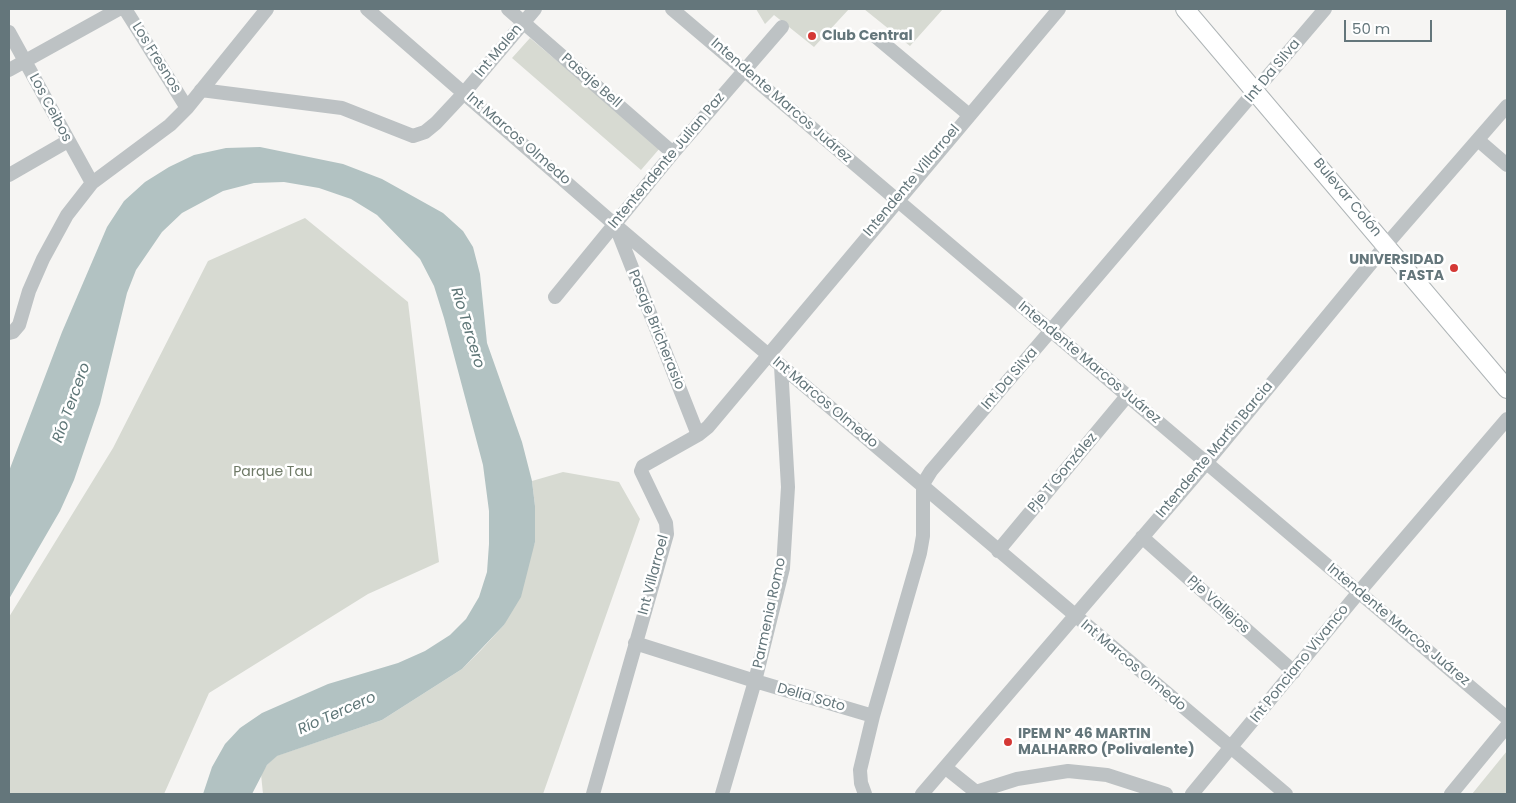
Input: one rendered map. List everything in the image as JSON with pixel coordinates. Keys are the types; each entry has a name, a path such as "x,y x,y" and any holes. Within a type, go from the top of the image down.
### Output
{"main road":[{"name":"Bulevar Colón","path":"1185,9 1507,389"}],"street":[{"path":"9,70 119,9"},
{"name":"Los Fresnos","path":"125,9 186,108"},
{"path":"14,329 43,259 67,215 92,183 170,125 267,9"},
{"name":"Int Marcos Olmedo","path":"367,9 614,224 923,484 1075,617 1286,794"},
{"name":"Pasaje Bell","path":"508,9 673,153"},
{"name":"Int Malen","path":"201,90 342,108 413,136 425,132 464,93 535,9"},
{"name":"Intendente Marcos Juárez","path":"672,9 1507,718"},
{"name":"Intendente Villarroel","path":"768,355 968,114 1059,9"},
{"name":"Int Da Silva","path":"923,484 931,470 1325,9"},
{"name":"Intentendente Julian Paz","path":"555,297 673,153 782,27"},
{"name":"Los Ceibos","path":"9,32 92,183"},
{"path":"876,37 968,114"},
{"name":"Intendente Martín Barcia","path":"922,794 1075,617 1386,245 1507,106"},
{"path":"1478,140 1507,165"},
{"path":"9,175 68,141"},
{"name":"Pasaje Bricherasio","path":"614,224 698,435"},
{"name":"Int Villarroel","path":"593,794 666,534 666,523 641,471 643,466 698,435 768,355"},
{"name":"Parmenia Romo","path":"722,794 755,681 783,568 788,487 781,366"},
{"name":"Pje T González","path":"998,551 1127,396"},
{"name":"Int Ponciano Vivanco","path":"1192,794 1359,592 1507,419"},
{"path":"865,794 861,784 860,770 923,536 923,484"},
{"name":"Pje Vallejos","path":"1142,537 1294,672"},
{"name":"Delia Soto","path":"635,643 874,716"},
{"path":"1451,794 1507,726"},
{"path":"946,768 976,792 1016,779 1068,771 1107,775 1166,794"}],"green space":[{"name":"Club Central","path":"756,9 849,9 814,47 774,15 765,24"},
{"name":"Club Central","path":"864,9 943,9 910,46"},
{"path":"530,38 660,148 641,170 512,58"},
{"name":"Parque Tau","path":"305,218 408,302 439,562 368,594 209,693 164,794 9,794 9,617 113,448 208,261"},
{"path":"563,472 619,482 640,519 543,794 263,794 261,774 276,756 382,720 462,669 480,651 504,625 535,542 535,506 532,481"},
{"path":"1507,751 1507,794 1472,794"}],"water":[{"name":"Río Tercero","path":"260,147 343,164 382,179 443,213 463,231 473,247 480,274 487,343 522,442 532,481 535,506 535,542 521,597 504,625 462,669 382,720 277,756 267,765 252,794 203,794 212,767 225,744 240,728 262,713 328,684 398,663 425,651 450,635 466,619 479,597 487,572 489,511 483,465 444,318 434,286 420,259 377,215 351,199 319,188 284,182 254,183 223,191 182,213 162,232 136,270 127,293 100,404 74,480 60,511 9,599 9,471 62,332 107,227 124,201 145,182 169,167 194,155 226,148"}],"place":[{"name":"Club Central","path":"812,36"},
{"name":"UNIVERSIDAD FASTA","path":"1454,268"},
{"name":"IPEM Nº 46 MARTIN MALHARRO (Polivalente)","path":"1008,742"}]}
